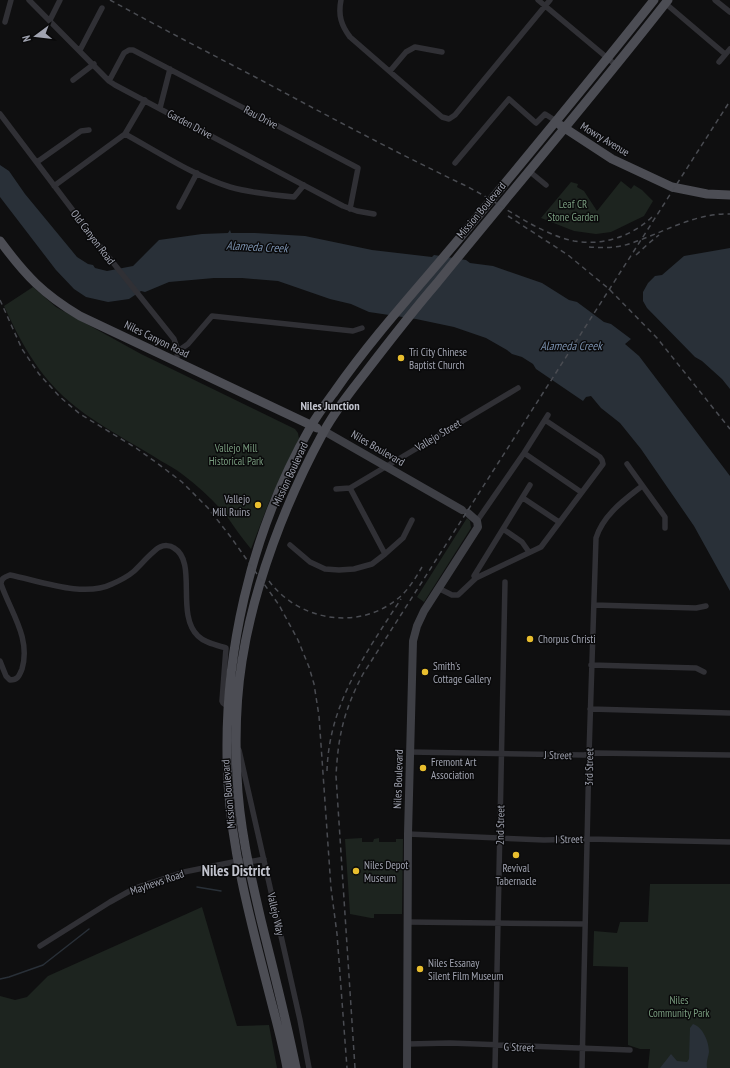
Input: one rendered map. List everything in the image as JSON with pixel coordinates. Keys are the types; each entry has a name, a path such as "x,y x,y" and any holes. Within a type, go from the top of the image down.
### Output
{"main road":[{"name":"Mission Boulevard","path":"243,861 230,808 227,764 228,706 241,613 255,557 274,502 312,425 347,373 385,325 451,248 608,58 654,0"},
{"name":"Mission Boulevard","path":"296,1068 288,1028 269,973 242,882 243,861 236,764 237,718 244,650 258,590 274,540 288,505 324,431 338,408 400,328 462,252 617,66 666,2"},
{"name":"Mowry Avenue","path":"556,121 612,159 643,174 677,188 707,194 730,195"},
{"name":"Mowry Avenue","path":"643,174 682,187 708,191 730,192"},
{"name":"Niles Canyon Road","path":"0,241 26,275 42,291 58,303 80,316 324,431"},
{"name":"Niles Boulevard","path":"324,431 465,512 477,522 478,527 420,617 413,641 408,834 407,1068"},
{"path":"227,764 236,764"},
{"name":"Mission Boulevard","path":"269,973 287,1068"}],"street":[{"path":"5,22 11,0"},
{"name":"Garden Drive","path":"30,0 109,81 350,209 374,214"},
{"path":"50,20 60,0"},
{"path":"341,0 339,12 343,27 350,37 442,117 449,119 455,115 550,0"},
{"path":"538,0 546,5 617,66"},
{"path":"715,0 730,12"},
{"path":"666,2 725,54"},
{"path":"80,50 102,8"},
{"path":"390,71 406,52 415,47 442,52"},
{"name":"Rau Drive","path":"109,81 126,49 133,50 358,168 350,209"},
{"path":"719,62 730,49"},
{"path":"73,80 94,64"},
{"path":"160,108 170,70"},
{"path":"455,163 509,98 536,122 545,114 556,121"},
{"path":"54,186 125,134 145,100"},
{"name":"Old Canyon Road","path":"0,114 54,186 174,339 178,351"},
{"path":"37,162 81,131 89,130"},
{"path":"125,134 197,173 229,187 263,194 294,197 304,185"},
{"path":"529,171 546,185"},
{"path":"179,207 197,173"},
{"path":"176,362 178,351 188,344 212,316 353,331 362,328"},
{"name":"Vallejo Street","path":"336,489 350,488 518,388"},
{"path":"438,588 452,596 458,595 476,578 541,547 603,464 602,460 547,418 477,522"},
{"path":"524,453 581,492"},
{"path":"627,464 665,517 665,528"},
{"path":"476,578 474,576 530,485"},
{"name":"3rd Street","path":"582,1068 590,709 596,538 597,533 618,504 642,486"},
{"path":"350,488 385,554"},
{"path":"523,498 559,522"},
{"path":"290,546 310,562 325,569 354,569 372,564 385,554 403,538 412,520"},
{"path":"503,529 522,542 529,552"},
{"path":"0,661 6,676 10,680 15,680 19,677 25,651 22,636 1,584 4,577 10,575 75,589 93,590 112,584 132,572 158,548 169,546 174,547 185,563 188,618 192,628 198,636 206,641 226,648 222,698 223,703 228,706 237,718"},
{"name":"2nd Street","path":"495,1068 505,582"},
{"path":"594,605 696,608 706,606"},
{"path":"592,665 696,668 704,672"},
{"path":"590,709 730,713"},
{"name":"Vallejo Way","path":"236,738 264,858 309,1068"},
{"name":"J Street","path":"410,752 584,755 595,753 730,755"},
{"name":"I Street","path":"408,834 544,840 587,839 730,842"},
{"name":"Mayhews Road","path":"40,946 135,888 184,872 264,858"},
{"path":"407,922 586,924"},
{"name":"G Street","path":"408,1044 450,1043 495,1046 630,1050"}],"green space":[{"name":"Leaf CR Stone Garden","path":"621,181 631,189 634,185 642,190 653,201 644,216 611,232 596,234 574,231 541,218 571,182 578,184 577,187 584,191 597,211"},
{"name":"Vallejo Mill Historical Park","path":"33,287 56,307 141,354 295,429 298,433 299,439 269,502 251,549 226,515 194,483 180,472 94,420 63,396 40,370 21,341 4,306"},
{"path":"467,518 470,521 471,528 424,602 417,597"},
{"path":"362,838 362,842 373,842 374,839 379,838 379,842 396,842 396,839 403,839 402,914 374,914 374,918 371,918 350,914 345,839"},
{"name":"Niles Community Park","path":"650,884 730,884 730,1068 648,1068 650,1049 640,1049 628,1045 628,967 593,966 594,931 617,933 620,922 648,922"},
{"path":"202,907 237,1026 269,1025 277,1068 0,1068 0,996 15,1000 27,997 48,976"}],"water":[{"name":"Alameda Creek","path":"0,165 9,171 25,194 77,257 88,264 93,265 95,268 107,271 133,266 159,240 202,234 228,233 230,230 231,233 305,236 372,250 432,257 434,255 466,260 470,263 493,266 542,283 569,300 577,302 604,322 611,324 631,339 625,344 639,356 730,476 730,591 694,526 641,449 620,423 601,408 591,396 586,397 583,401 536,369 533,364 522,357 512,354 486,338 454,327 416,319 369,312 351,304 330,299 278,281 242,278 214,278 169,282 145,292 141,291 129,299 108,302 86,297 74,289 56,270 0,197"},
{"path":"730,248 730,389 722,379 702,361 695,357 647,308 643,301 643,292 648,283 655,276 662,275 684,256"},
{"path":"693,1024 700,1028 707,1040 709,1052 707,1068 660,1068 671,1054 677,1061 687,1062 689,1059 690,1028"}],"waterway":[{"path":"197,887 221,891"},
{"path":"0,979 43,965 89,929"}],"railway":[{"path":"110,0 360,133 476,191 531,224 559,237 585,242 605,241 625,235 635,230 652,217"},
{"path":"355,1068 336,776 340,736 356,687 730,101"},
{"path":"589,247 600,248 627,245 692,220 730,214"},
{"path":"508,216 568,255 609,289 657,338 730,429"},
{"path":"636,255 659,235"},
{"path":"0,300 22,349 39,374 60,397 80,414 136,448 157,463 182,482 208,508 230,536 279,605 298,640 314,684 319,716 331,888 337,934 347,1068"},
{"path":"269,581 281,594 295,605 328,617 346,618 363,616 380,610 396,600 414,581 422,567"},
{"path":"327,771 329,746 334,723 342,701 363,659 401,599"}],"place":[{"name":"Tri City Chinese Baptist Church","path":"401,358"},
{"name":"Vallejo Mill Ruins","path":"258,505"},
{"name":"Chorpus Christi","path":"530,639"},
{"name":"Smith's Cottage Gallery","path":"425,672"},
{"name":"Fremont Art Association","path":"423,768"},
{"name":"Revival Tabernacle","path":"516,855"},
{"name":"Niles Depot Museum","path":"356,871"},
{"name":"Niles Essanay Silent Film Museum","path":"420,969"}],"district":[{"name":"Niles Junction","path":"330,406"},
{"name":"Niles District","path":"236,871"}]}
